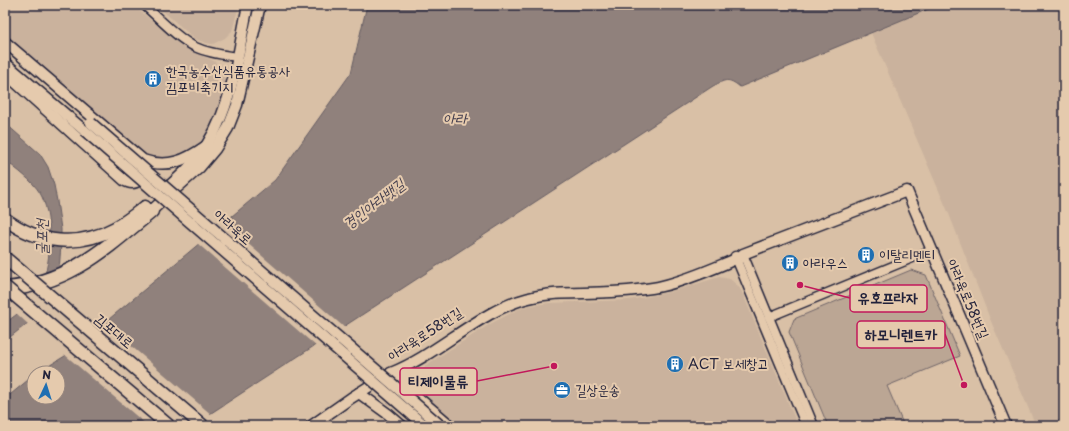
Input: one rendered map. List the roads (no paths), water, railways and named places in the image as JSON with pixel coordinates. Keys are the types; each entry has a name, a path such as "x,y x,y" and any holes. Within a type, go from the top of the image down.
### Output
{"highway":[{"path":"5,288 22,288 39,284 71,271 99,253 148,209"}],"main road":[{"path":"5,219 28,233 51,239 72,241 105,233 148,209"},
{"name":"김포대로","path":"5,258 203,426"},
{"path":"5,288 169,426"}],"street":[{"path":"144,5 181,37 194,46 212,52 237,57"},
{"path":"148,209 199,157 218,123 224,109 248,5"},
{"path":"148,209 199,168 215,149 228,128 238,100 260,5"},
{"path":"5,42 138,154 143,160 151,163 168,164 184,160 206,146"},
{"name":"아라육로","path":"5,50 88,127 425,426"},
{"name":"아라육로","path":"5,63 88,127 441,426"},
{"path":"5,73 124,180 131,183 140,180 145,171 145,164 138,154"},
{"name":"아라육로58번길","path":"311,426 470,321 493,307 515,297 540,291 616,287 653,283 688,274 907,191 1006,426"},
{"path":"769,317 932,250"},
{"path":"738,256 769,317 814,426"},
{"path":"738,256 806,426"},
{"path":"391,373 408,390 451,426"},
{"path":"388,414 391,403 408,390"},
{"path":"359,393 402,426"}],"water":[{"name":"아라","path":"367,5 938,5 740,87 726,80 713,86 202,419 196,426 5,426 5,399 26,382 26,405 66,405 66,365 50,365 65,356 275,180 351,73"},
{"path":"5,123 40,154 48,167 57,201 61,229 61,244 59,272 38,315 5,341 5,323 28,304 43,280 47,268 50,235 44,201 37,188 29,179 5,160"}],"place":[{"name":"한국농수산식품유통공사 김포비축기지","path":"153,79"},
{"name":"이탈리멘티","path":"866,255"},
{"name":"아라우스","path":"790,263"},
{"name":"유호프라자","path":"800,285"},
{"name":"ACT 보세창고","path":"675,364"},
{"name":"티제이물류","path":"554,366"},
{"name":"하모니렌트카","path":"964,385"},
{"name":"길상운송","path":"562,390"}],"water label":[{"name":"경인아라뱃길","path":"374,204"},
{"name":"굴포천","path":"42,237"}]}
